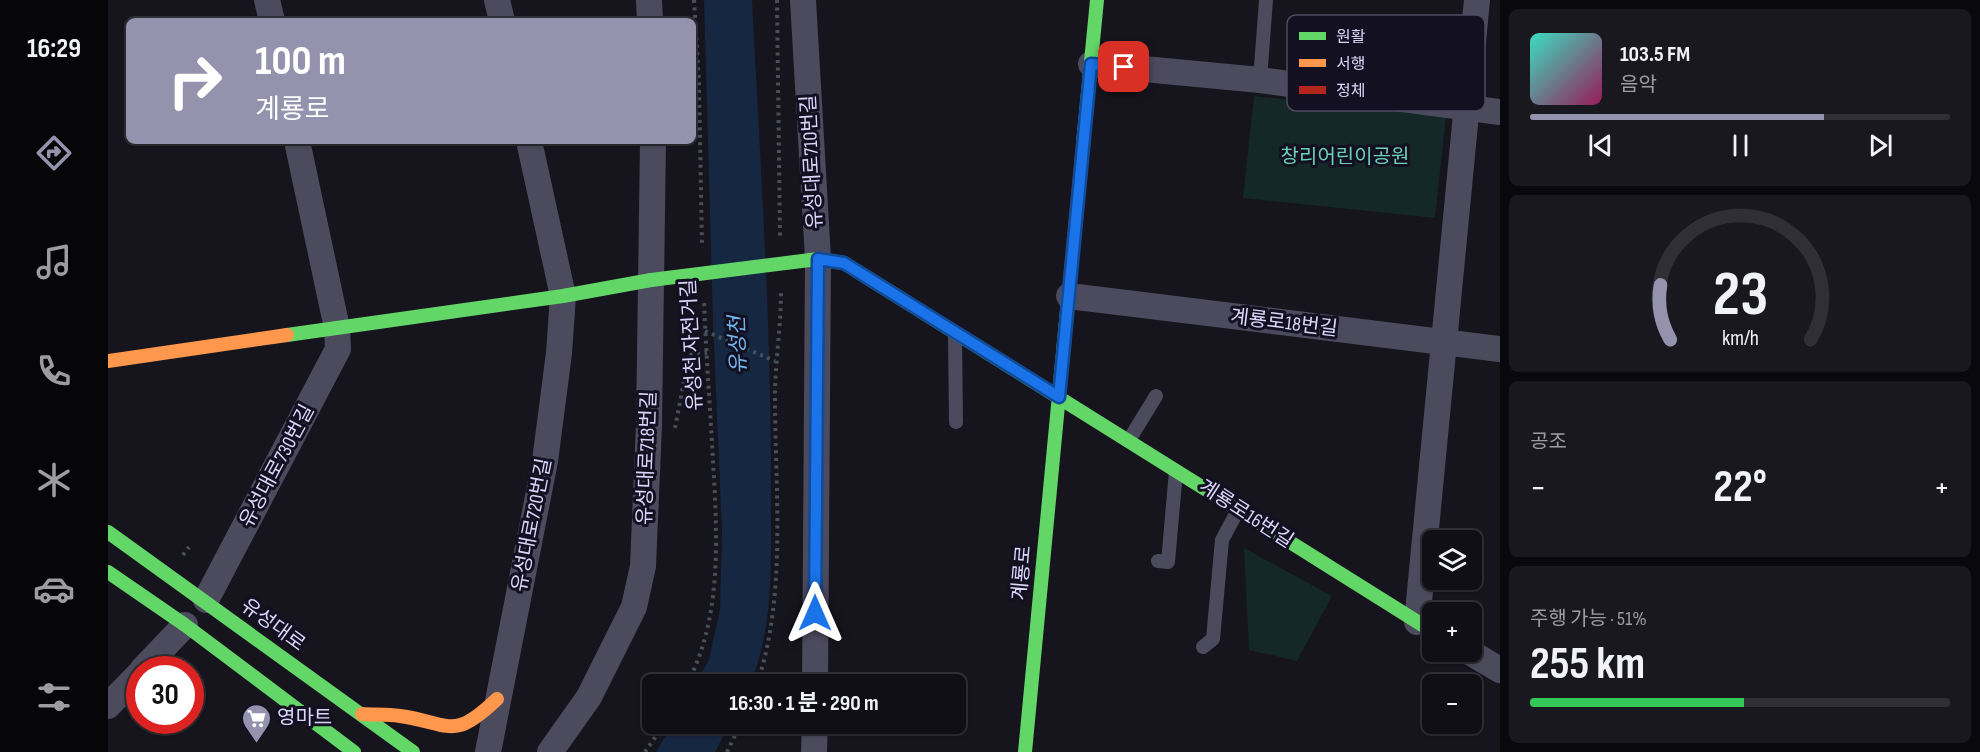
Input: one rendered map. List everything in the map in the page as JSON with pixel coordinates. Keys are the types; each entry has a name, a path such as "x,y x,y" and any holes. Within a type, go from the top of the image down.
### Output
{"street":[{"path":"267,0 271,18"},
{"path":"497,0 501,18"},
{"path":"650,0 650,18"},
{"name":"유성대로710번길","path":"803,0 818,259 815,674"},
{"name":"계룡로","path":"1025,752 1096,0"},
{"path":"1476,15 1477,0"},
{"path":"1091,64 1287,84"},
{"path":"1427,602 1444,342 1467,111"},
{"path":"1485,111 1500,112"},
{"name":"유성대로730번길","path":"206,600 338,349 337,328 298,144"},
{"name":"유성대로720번길","path":"488,752 545,461 559,354 563,296 530,144"},
{"name":"유성대로718번길","path":"550,752 589,697 634,607 643,566 653,144"},
{"path":"108,361 563,296 651,280 818,259 844,263 1059,397"},
{"name":"계룡로18번길","path":"1069,296 1500,349"},
{"name":"계룡로16번길","path":"1059,397 1422,624"},
{"name":"유성대로","path":"108,532 206,600 413,752"},
{"path":"108,572 185,625 354,752"},
{"path":"155,656 185,625"},
{"path":"1482,659 1500,670"},
{"path":"108,706 126,687"},
{"path":"362,714 401,716 455,728 477,718 497,699"},
{"path":"814,734 814,752"}],"lane":[{"path":"1260,80 1266,0"},
{"path":"956,333 956,422"},
{"path":"1129,440 1156,396"},
{"path":"1158,561 1168,562 1176,469"},
{"path":"1203,647 1213,639 1222,540 1238,510"}],"path":[{"name":"유성천 자전거길","path":"694,0 695,18"},
{"path":"777,0 780,244"},
{"name":"유성천 자전거길","path":"696,33 703,255"},
{"path":"761,674 773,615 775,361 781,291"},
{"name":"유성천 자전거길","path":"692,674 701,658 708,626 717,535 704,298"},
{"path":"705,331 775,361"},
{"path":"645,752 657,734"},
{"path":"727,752 736,734"}],"green space":[{"name":"창리어린이공원","path":"1254,96 1287,99 1287,111 1398,111 1446,116 1435,218 1243,198"},
{"path":"1244,548 1332,596 1297,661 1249,650"}],"water":[{"name":"유성천","path":"704,0 752,0 771,417 770,583 765,635 754,674 701,674 709,660 720,609 722,532 713,323"},
{"path":"667,734 724,734 715,752 656,752"}],"traffic: fast":[{"path":"1083,144 1097,0"},
{"path":"818,259 844,263 1422,625"},
{"path":"651,280 818,259"},
{"path":"287,335 563,296 651,280"},
{"path":"1025,752 1069,290"},
{"path":"108,532 413,752"},
{"path":"108,572 185,625 354,752"}],"traffic: slow":[{"path":"108,361 287,335"},
{"path":"362,714 400,716 451,726 470,721 497,699"}],"traffic: jam":[{"path":"1069,290 1083,144"}],"place":[{"name":"영마트","path":"256,744"}],"route":[{"path":"815,613 818,259 844,263 1059,397 1091,64 1124,67"}]}
